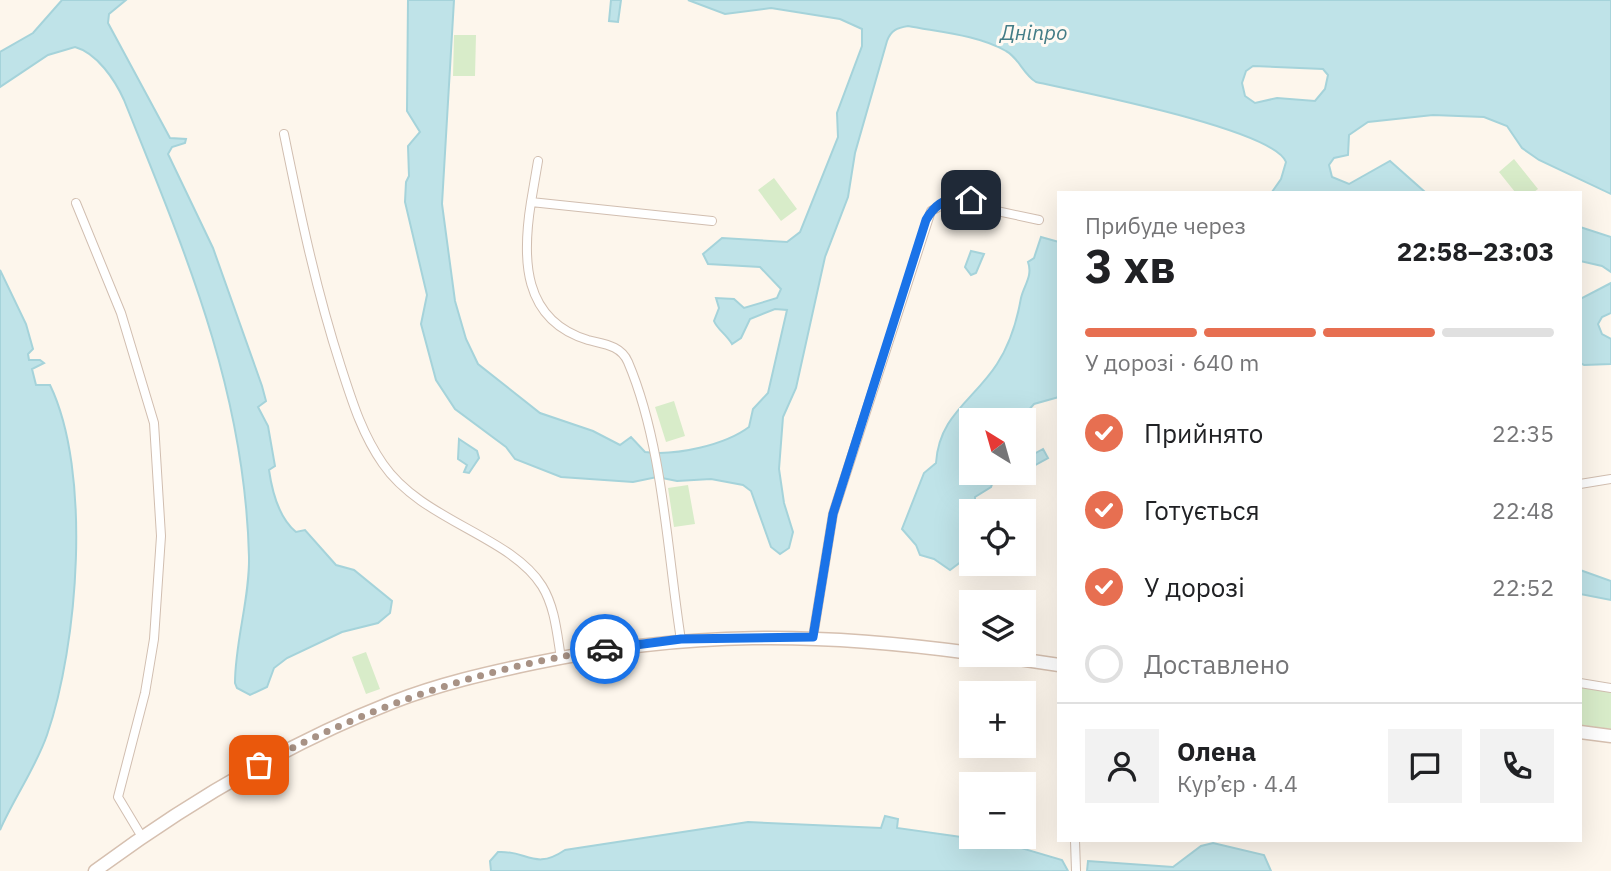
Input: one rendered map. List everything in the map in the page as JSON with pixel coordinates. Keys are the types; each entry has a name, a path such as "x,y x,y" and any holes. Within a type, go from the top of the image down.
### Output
{"street":[{"path":"284,134 318,293 357,416 369,443 386,469 413,497 516,559 532,573 551,607 561,658"},
{"path":"538,161 524,253 535,295 545,310 570,332 623,354 652,438 681,639"},
{"path":"813,637 833,514 931,211 957,197 983,208 1039,220"},
{"path":"531,202 712,221"},
{"path":"76,204 121,313 155,423 161,536 154,639 145,693 118,797 142,837"},
{"path":"1582,484 1611,479"},
{"path":"95,871 142,837 235,778 349,720 394,701 453,682 561,658 681,639 813,637 959,652"},
{"path":"1036,662 1057,665"},
{"path":"1582,683 1611,688"},
{"path":"1582,732 1611,736"},
{"path":"1075,842 1075,868"}],"green space":[{"path":"454,35 476,35 475,76 453,76"},
{"path":"1514,159 1538,189 1514,191 1499,172"},
{"path":"774,178 797,209 781,221 758,190"},
{"path":"674,401 685,436 666,442 655,407"},
{"path":"688,485 695,524 674,527 668,488"},
{"path":"366,652 380,689 366,694 352,657"},
{"path":"1582,686 1611,691 1611,729 1582,725"}],"water":[{"path":"62,0 126,0 109,14 108,23 170,138 186,139 185,143 172,147 168,154 213,248 262,386 266,401 258,407 268,426 275,466 269,470 281,512 296,532 305,530 336,565 354,570 392,601 390,613 378,623 342,632 287,658 274,668 267,687 250,695 237,688 235,683 249,557 245,496 224,379 189,267 124,100 116,84 98,61 75,47 48,55 0,87 0,52 33,33"},
{"name":"Дніпро","path":"408,0 454,0 442,204 455,301 466,339 478,364 540,413 593,431 620,445 631,437 645,452 685,451 714,444 749,427 753,409 768,393 787,310 775,309 750,319 741,338 732,344 714,321 719,308 716,298 734,299 744,308 777,298 781,289 760,267 708,264 703,254 722,238 787,242 800,232 838,137 837,113 862,46 862,29 840,19 771,8 725,14 688,0 1611,0 1611,194 1539,160 1522,148 1507,126 1484,117 1433,115 1368,122 1349,135 1348,155 1334,158 1329,165 1332,177 1349,184 1390,161 1424,191 1273,191 1281,179 1286,162 1273,149 1248,137 1172,113 1036,82 1010,54 983,41 908,26 895,30 887,41 855,153 848,197 825,257 796,388 783,417 779,469 784,503 793,532 789,548 780,554 771,547 751,491 743,485 711,479 677,481 657,477 633,482 561,477 515,459 506,447 455,409 436,380 421,324 427,295 405,202 409,176 408,146 420,132 407,111","holes":["1253,66 1323,69 1328,75 1325,89 1315,101 1277,98 1255,103 1245,96 1242,83 1246,71"]},
{"path":"611,0 621,0 618,22 609,21"},
{"path":"1582,228 1611,237 1611,272 1602,266 1582,261"},
{"path":"1041,237 1057,241 1057,398 1034,404 1030,408 960,408 988,377 1006,348 1029,276 1028,262 1034,258"},
{"path":"971,251 984,254 976,273 971,275 965,267"},
{"path":"0,270 26,324 33,349 28,354 29,360 40,360 44,363 32,369 36,385 50,385 63,421 72,464 76,559 73,608 58,698 42,747 0,830"},
{"path":"1611,283 1611,313 1602,317 1598,324 1602,334 1611,339 1611,364 1582,364 1582,298"},
{"path":"959,409 959,485 992,485 975,499 959,499 959,563 950,570 934,559 920,555 916,545 902,529 924,473 936,463 939,446"},
{"path":"459,439 477,451 479,458 469,473 464,472 467,465 458,459"},
{"path":"1043,449 1048,458 1036,465 1036,453"},
{"path":"1582,571 1611,581 1611,600 1582,594"},
{"path":"885,816 898,819 897,828 959,837 959,849 1024,849 1062,860 1068,871 491,871 490,861 498,852 546,859 565,850 748,822 881,828"},
{"path":"1213,843 1264,855 1271,871 1087,871 1088,861 1173,867 1201,846"}],"way so far":[{"path":"259,765 349,720 420,692 481,674 605,649"}],"route":[{"path":"605,649 681,639 813,637 833,514 926,220 939,204 957,197 971,200"}]}
